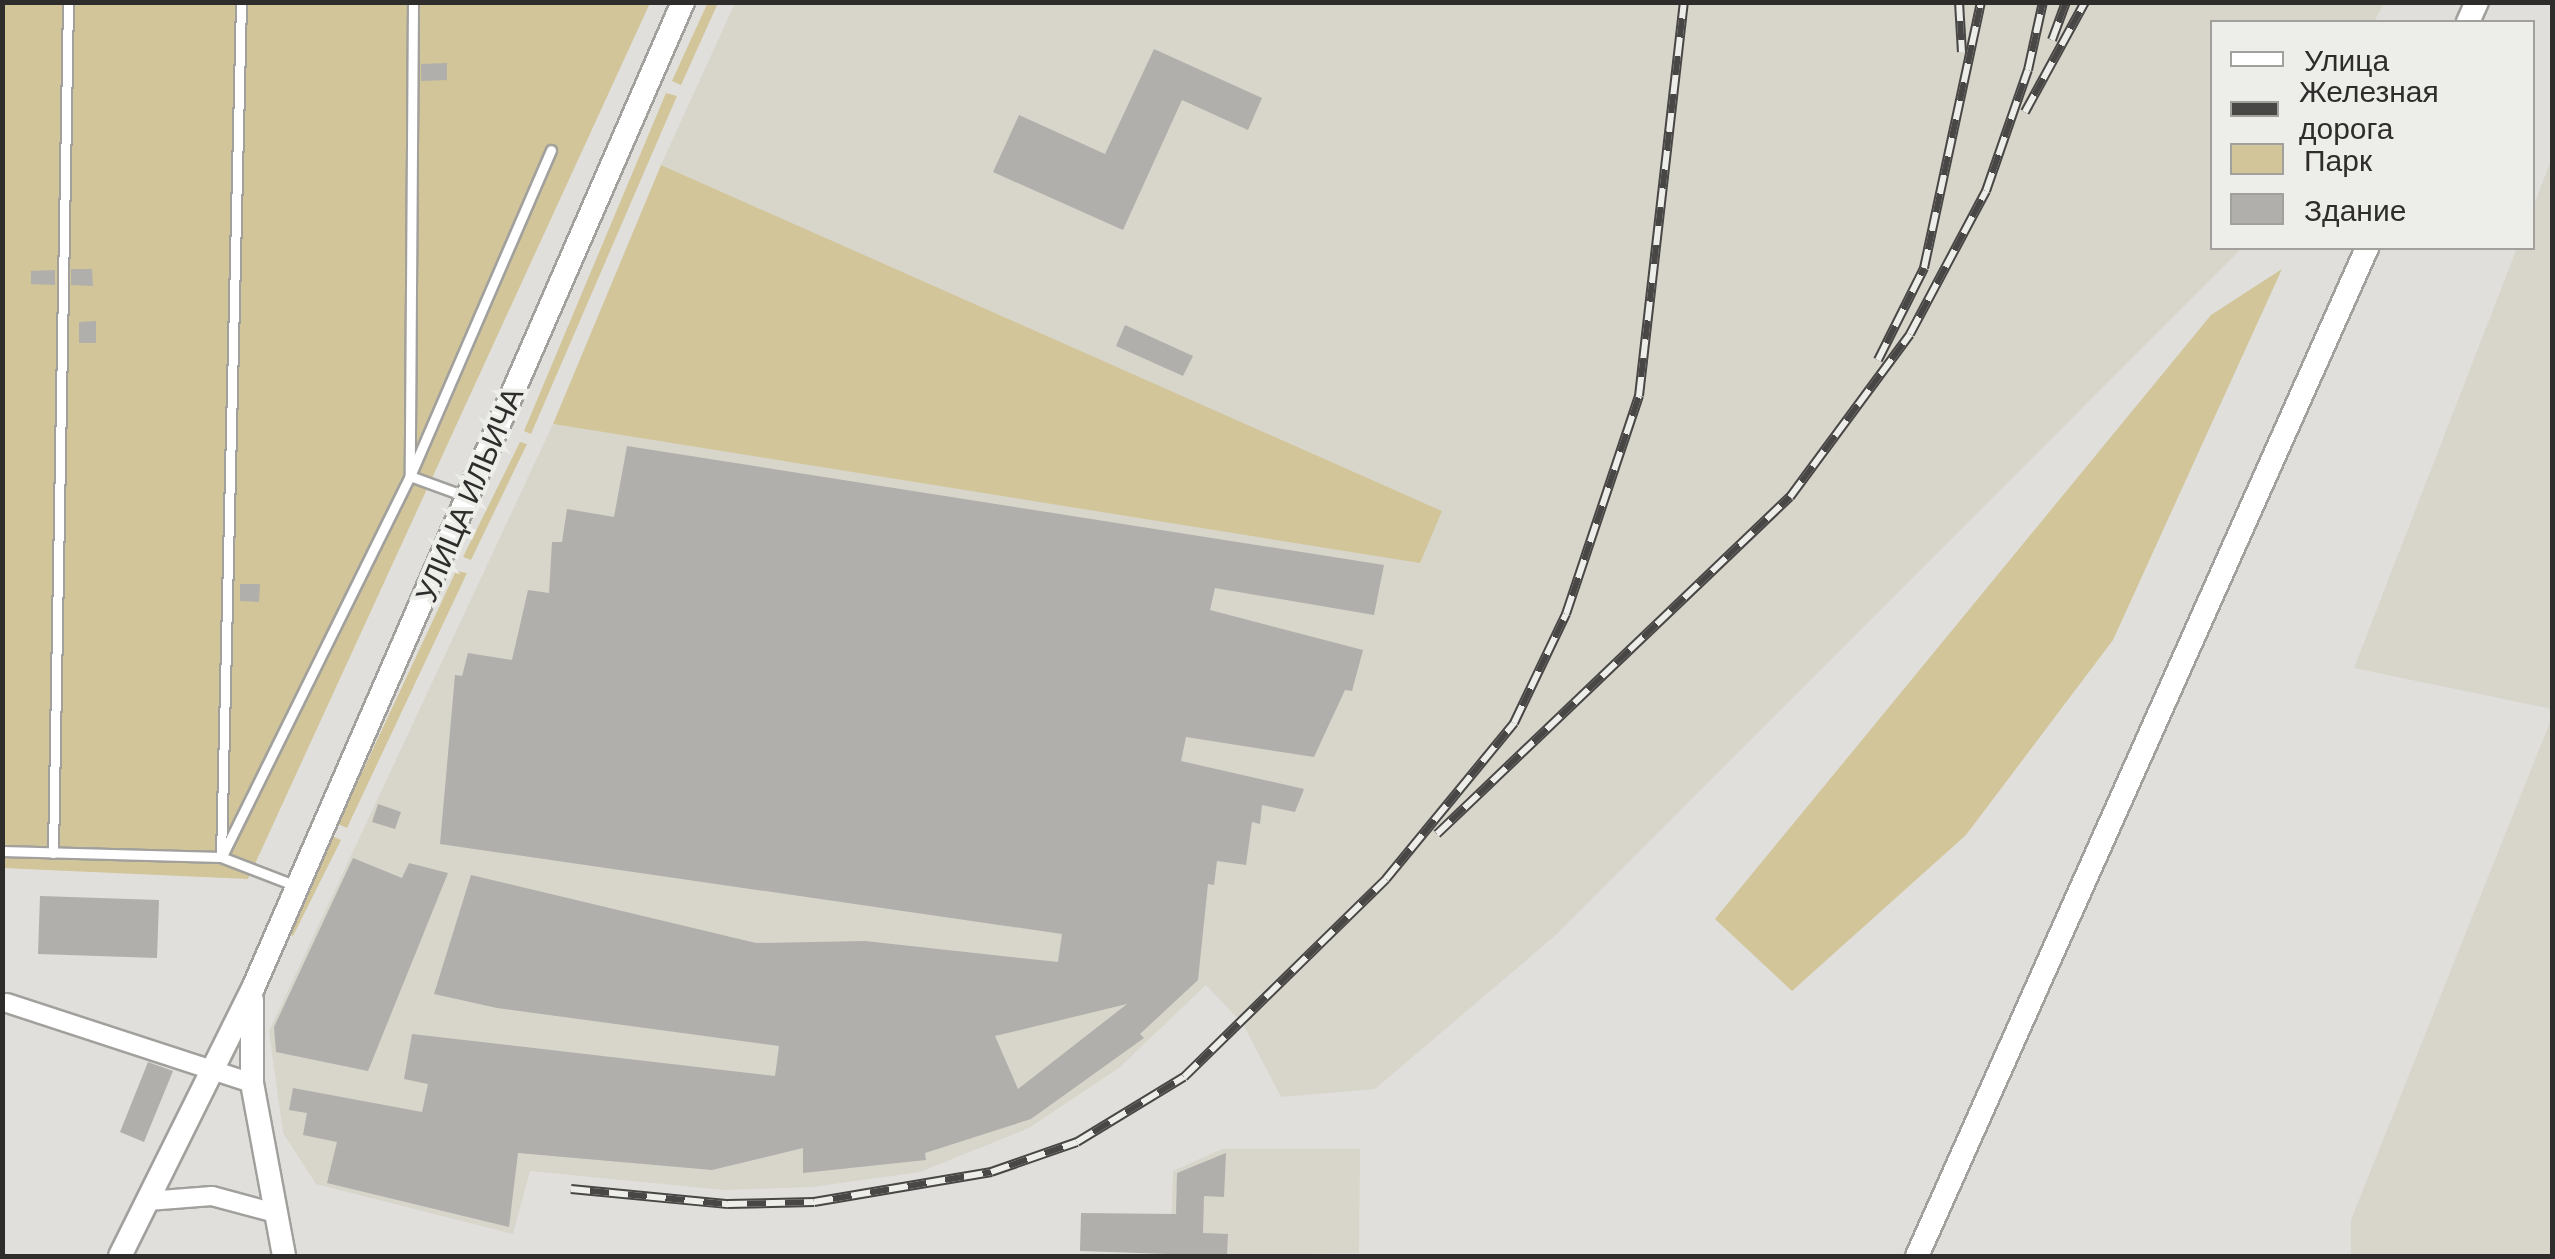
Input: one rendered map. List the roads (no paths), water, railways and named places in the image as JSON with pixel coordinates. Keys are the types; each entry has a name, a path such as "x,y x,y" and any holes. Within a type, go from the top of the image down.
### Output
{"street":[{"name":"УЛИЦА ИЛЬИЧА","path":"120,1256 254,986 683,2"},
{"path":"1917,1256 2367,250"},
{"name":"УЛИЦА ИЛЬИЧА","path":"254,986 252,1082 284,1256"},
{"path":"7,1003 252,1082"},
{"path":"148,1201 212,1196 275,1213"}],"lane":[{"path":"52,852 68,2"},
{"path":"222,857 241,2"},
{"path":"410,476 413,2"},
{"path":"222,857 410,476 551,150"},
{"path":"410,476 467,496"},
{"path":"2,851 222,857 297,886"}],"railway":[{"path":"571,1189 728,1204 814,1202 991,1172 1077,1142 1184,1077 1386,879 1514,723 1566,614 1639,396 1684,2"},
{"path":"1959,2 1962,52"},
{"path":"1878,360 1924,268 1981,2"},
{"path":"1437,834 1790,497 1910,334 1986,191 2028,70 2043,2"},
{"path":"2052,40 2066,2"},
{"path":"2025,112 2085,2"}]}
